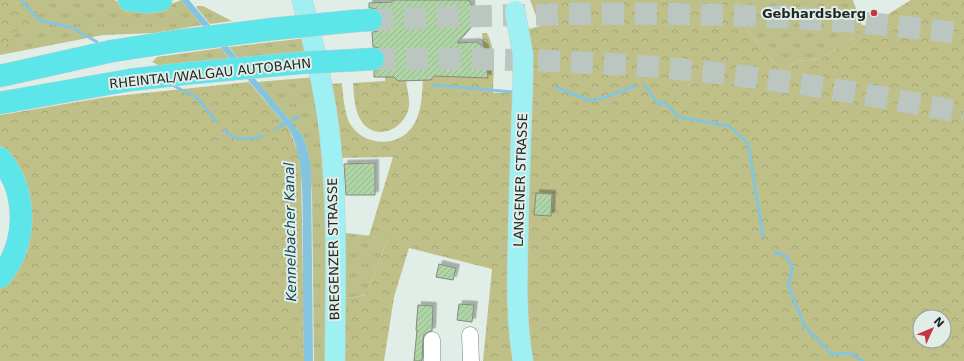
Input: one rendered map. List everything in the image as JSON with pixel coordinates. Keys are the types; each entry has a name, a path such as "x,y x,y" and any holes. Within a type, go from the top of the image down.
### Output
{"highway":[{"path":"129,0 147,2 161,0"},
{"path":"0,76 112,52 178,41 362,21"},
{"path":"0,62 112,52"},
{"name":"RHEINTAL/WALGAU AUTOBAHN","path":"0,103 130,80 298,63 365,60"},
{"path":"0,158 8,168 15,182 21,212 16,248 8,265 0,277"},
{"path":"0,183 6,197 8,214 5,236 0,251"}],"main road":[{"name":"BREGENZER STRASSE","path":"302,0 323,86 330,137 335,222 335,361"},
{"name":"LANGENER STRASSE","path":"513,6 522,55 523,80 519,176 517,301 519,337 523,361"}],"street":[{"path":"470,335 472,361"},
{"path":"432,340 432,361"}],"green space":[{"path":"0,0 114,0 122,3 169,5 181,0 202,25 155,33 103,35 0,55"},
{"path":"0,0 35,0 39,24 28,29 17,31 4,49 0,50"},
{"path":"530,0 737,0 742,23 782,72 797,61 820,59 850,40 862,25 869,26 911,0 964,0 964,361 483,361 492,269 409,248 394,297 384,361 340,361 340,299 366,295 388,238 369,236 393,157 335,158 329,84 342,83 346,112 349,122 355,130 372,140 381,142 391,141 400,138 408,132 417,119 422,97 423,79 431,79 436,76 488,77 487,52 483,46 482,33 487,33 492,48 494,63 493,93 530,92 524,30 540,26"},
{"path":"737,0 853,0 862,25 850,40 820,59 797,61 782,72 742,23"},
{"path":"203,6 232,21 210,24 196,7"},
{"path":"307,38 311,53 239,59 229,47"},
{"path":"221,48 231,60 160,66 152,62 157,57"},
{"path":"316,77 323,118 330,361 314,361 312,195 309,155 303,136 257,82"},
{"path":"385,77 394,77 398,81 406,80 409,107 404,119 399,125 385,132 377,132 364,125 357,113 353,83 385,81"},
{"path":"249,82 289,129 298,152 301,173 304,361 0,361 0,284 20,252 0,150 0,115 107,97"},
{"path":"338,232 388,238 366,295 340,299"}],"water":[{"path":"181,0 189,0 303,136 309,155 311,170 313,361 304,361 303,203 301,171 294,141 289,129"}],"building":[{"path":"393,0 468,0 471,3 472,26 457,43 477,42 485,48 488,78 434,76 431,80 398,81 394,77 374,77 374,71 380,69 384,65 385,59 383,52 379,48 373,47 372,32 378,31 382,26 383,19 382,13 377,9 369,8 369,3 392,2"},
{"path":"375,163 375,195 346,195 344,164"},
{"path":"536,193 552,194 551,216 534,215"},
{"path":"439,264 456,268 453,280 436,277"},
{"path":"459,304 474,305 472,322 457,320"},
{"path":"418,305 433,306 432,331 424,335 422,361 414,361 417,330"}],"waterway":[{"path":"21,0 39,20 73,28 97,42"},
{"path":"172,85 196,97 216,121"},
{"path":"433,85 513,92"},
{"path":"644,85 658,104 664,102 679,117 729,126 748,143 763,236"},
{"path":"556,87 588,100 600,99 635,86"},
{"path":"291,121 298,117"},
{"path":"276,129 286,123"},
{"path":"224,130 228,134 242,139 263,136"},
{"path":"775,252 787,257 793,268 788,285 805,327 832,354 850,353 863,361"}],"tunnel":[{"path":"371,20 519,15 668,14 816,19 890,25 964,34"},
{"path":"373,59 526,60 678,69 821,87 964,113"}],"place":[{"name":"Gebhardsberg","path":"874,13"}],"water label":[{"name":"Kennelbacher Kanal","path":"290,232"}]}
